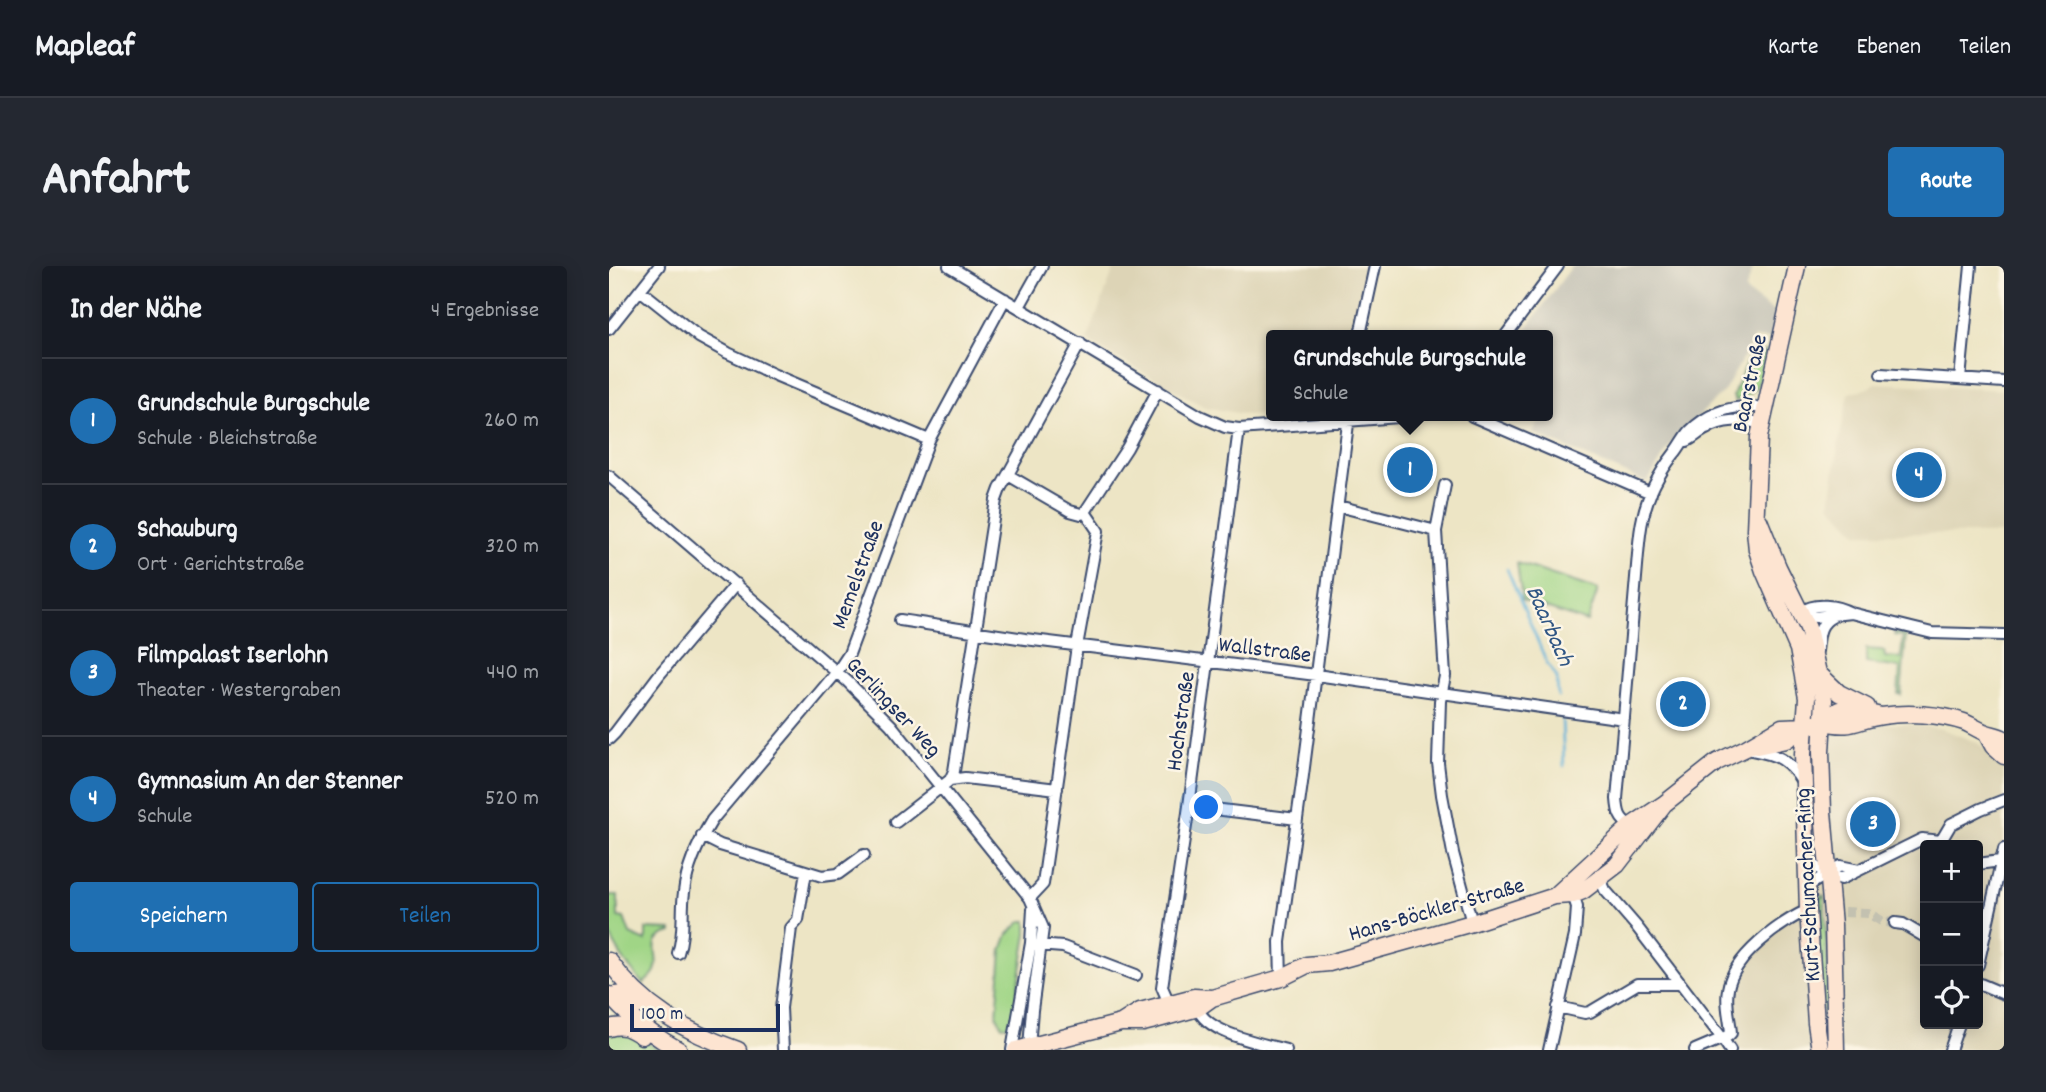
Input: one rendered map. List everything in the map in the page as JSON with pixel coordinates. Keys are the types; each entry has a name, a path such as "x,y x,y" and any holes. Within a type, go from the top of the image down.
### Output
{"main road":[{"name":"Baarstraße","path":"1797,266 1763,415 1756,472 1755,530 1757,550 1764,571 1798,649 1808,703 1806,726"},
{"name":"Baarstraße","path":"1756,510 1778,567 1810,633 1824,700 1823,722"},
{"path":"1817,666 1839,693 1858,701 1881,716"},
{"path":"1806,726 1823,722 1839,710 1852,709 1881,716"},
{"path":"1823,722 1841,726 1881,716 1907,715 1962,722 2004,739"},
{"name":"Kurt-Schumacher-Ring","path":"1823,722 1823,812 1833,925 1828,1048"},
{"name":"Hans-Böckler-Straße","path":"1746,748 1786,740 1806,726"},
{"name":"Hans-Böckler-Straße","path":"1555,896 1631,826 1717,762 1782,727 1806,726"},
{"name":"Kurt-Schumacher-Ring","path":"1806,726 1803,784 1815,1023 1828,1048"},
{"path":"1986,733 1993,746 2004,756"},
{"name":"Hans-Böckler-Straße","path":"1022,1049 1168,1010 1198,1008 1212,998 1281,978 1307,965 1329,963 1472,923 1555,896 1573,895 1583,891 1617,865 1664,804"},
{"path":"609,961 642,998 676,1023 712,1041 738,1050"},
{"path":"613,1000 621,976"},
{"name":"Hans-Böckler-Straße","path":"1168,1010 1195,997 1212,998"},
{"path":"613,1000 656,1037 674,1048"},
{"path":"613,1000 658,1021 683,1037 715,1050"},
{"path":"609,1028 618,1025 629,1027 661,1047 691,1050"}],"street":[{"path":"609,329 659,266"},
{"path":"949,266 1200,415 1225,427 1239,429 1319,421"},
{"path":"1019,307 1042,266"},
{"path":"1361,330 1375,266"},
{"path":"1510,330 1558,266"},
{"path":"1961,379 1971,266"},
{"path":"640,290 699,337 727,354 929,440"},
{"name":"Memelstraße","path":"678,953 682,940 687,876 702,835 849,654 929,440 1005,299"},
{"path":"896,822 945,784 954,771 994,511 1000,489 1080,343"},
{"path":"1881,374 2004,382"},
{"path":"1022,1049 1032,1010 1036,945 1032,900 1043,884 1077,646 1098,531 1085,512 1127,448 1158,390"},
{"path":"1730,1050 1637,927 1605,890 1603,876 1630,836 1631,826 1623,821 1618,812 1617,799 1641,530 1651,493 1681,444 1717,424 1763,415"},
{"path":"1281,978 1280,942 1349,421"},
{"path":"1484,421 1651,493"},
{"name":"Hochstraße","path":"1168,1010 1162,987 1239,429"},
{"path":"1008,475 1070,511 1081,514"},
{"name":"Gerlingser Weg","path":"609,476 837,672 891,725 945,784 1032,900"},
{"path":"1445,485 1436,531 1445,676 1440,701 1439,763 1453,853 1472,923"},
{"path":"1338,506 1436,531"},
{"path":"609,739 736,584"},
{"path":"1801,612 1809,606 1841,608 1851,613 1932,633 2004,635"},
{"path":"1783,611 1801,612 1814,617 1851,613"},
{"path":"1817,666 1821,627 1823,622 1834,616"},
{"name":"Wallstraße","path":"900,620 1624,719"},
{"name":"Kurt-Schumacher-Ring","path":"1746,748 1786,760 1803,784"},
{"path":"945,784 965,778 1057,789"},
{"path":"1943,840 1951,824 2004,800"},
{"path":"1189,806 1297,819"},
{"path":"702,835 720,845 821,876 838,874 864,855"},
{"path":"1808,889 1811,884 1840,866 1859,870 1922,839 1927,840"},
{"path":"1983,941 2004,849"},
{"path":"1807,859 1817,869 1829,874"},
{"path":"1983,863 2000,861"},
{"path":"783,1050 781,1008 791,928 798,920 806,872"},
{"path":"1549,1050 1576,927 1577,907 1573,895"},
{"path":"1695,1050 1731,1033 1727,991 1730,979 1743,958 1794,917 1808,910"},
{"path":"1895,923 1903,924 1920,935"},
{"path":"1036,945 1063,947 1136,975"},
{"path":"1022,1049 1036,945"},
{"path":"1559,1007 1585,1013 1602,1007 1637,984 1680,984"},
{"path":"1983,985 2004,993"},
{"path":"1198,1008 1208,1023 1216,1027 1286,1050"},
{"path":"1950,1050 1957,1029"}],"shaded area":[{"path":"1115,266 1367,266 1352,330 1266,330 1266,414 1248,415 1205,407 1087,341"},
{"path":"1572,266 1754,266 1745,291 1777,314 1771,339 1754,338 1725,390 1672,442 1648,481 1533,433 1539,421 1553,421 1553,330 1526,330"},
{"path":"1875,383 2004,390 2004,534 1857,533 1830,504 1849,393 1868,388"},
{"path":"1867,724 1915,724 1942,729 1976,742 2004,761 2004,1050 1728,1050 1722,1038 1734,971 1786,917 1815,878 1809,774 1825,729"}],"green space":[{"path":"1766,351 1756,388 1735,401 1733,396 1748,359"},
{"path":"1517,563 1598,590 1587,622 1522,600"},
{"path":"1895,632 1906,634 1901,695 1898,694 1900,668 1866,663 1866,649 1884,651 1885,657 1901,658 1903,636 1895,635"},
{"path":"609,895 618,895 618,917 624,918 630,934 646,941 646,929 672,930 658,939 655,948 655,971 643,984 623,959 609,934"},
{"path":"1824,896 1829,1036 1824,1023 1814,897"},
{"path":"1022,921 1027,921 1027,934 1013,1019 1011,1025 1002,1026 997,1016 1002,950 1008,934"},
{"path":"624,1029 660,1050 609,1050 609,1031"}],"waterway":[{"name":"Baarbach","path":"1507,569 1547,663 1557,678 1558,697"},
{"name":"Baarbach","path":"1562,719 1564,766"}],"tunnel":[{"path":"1844,912 1868,913 1883,922 1895,923"}],"place":[{"name":"Grundschule Burgschule","path":"1410,470"},
{"name":"Gymnasium An der Stenner","path":"1919,475"},
{"name":"Schauburg","path":"1683,704"},
{"name":"Filmpalast Iserlohn","path":"1873,824"}]}
